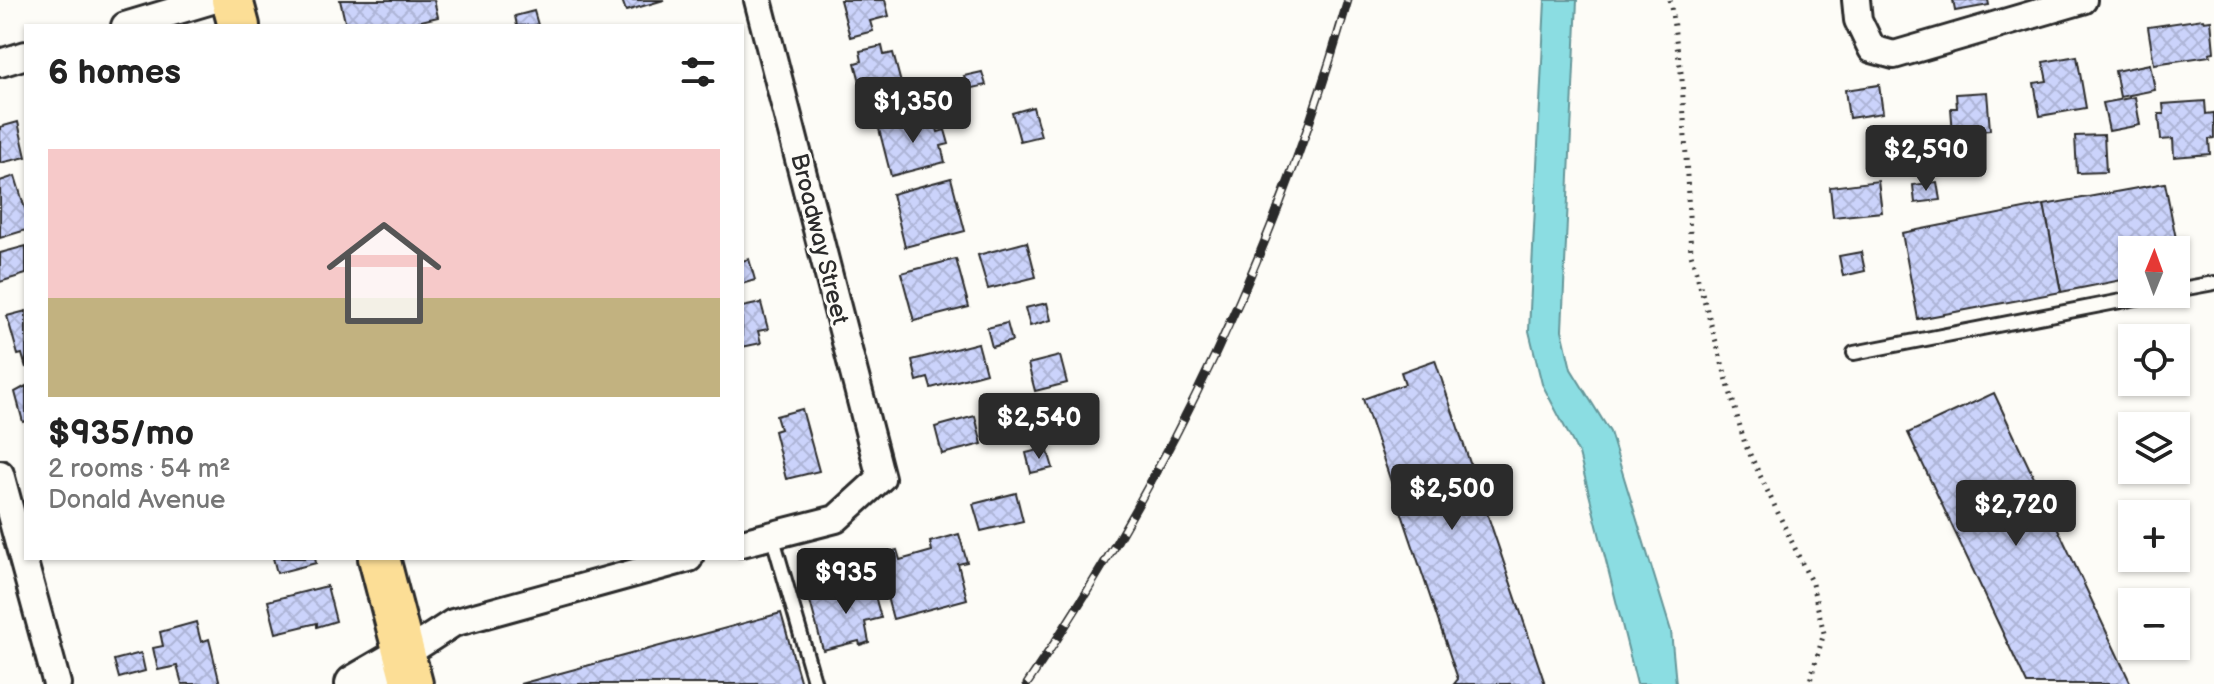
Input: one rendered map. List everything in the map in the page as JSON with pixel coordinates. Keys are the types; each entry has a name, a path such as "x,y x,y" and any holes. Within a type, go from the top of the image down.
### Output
{"main road":[{"path":"232,0 238,24"},
{"path":"380,560 408,670"}],"street":[{"path":"132,24 212,0"},
{"name":"Broadway Street","path":"758,0 881,478 836,519 772,535"},
{"path":"1856,0 1858,20 1872,49 1894,55 2083,0"},
{"path":"0,63 24,56"},
{"path":"0,474 57,684"},
{"path":"744,542 772,535"},
{"path":"354,684 408,670 453,623 682,560"}],"lane":[{"path":"2190,287 2214,283"},
{"path":"1854,353 2118,302"},
{"path":"772,535 815,684"}],"path":[{"path":"1670,0 1682,79 1691,254 1745,444 1812,584 1824,633 1809,684"}],"water":[{"path":"1545,0 1577,0 1562,330 1571,369 1610,432 1671,631 1676,684 1637,684 1579,454 1542,384 1529,331"}],"building":[{"path":"340,0 434,0 438,17 408,24 346,24"},
{"path":"622,0 664,0 626,11"},
{"path":"840,0 885,0 889,16 870,21 873,31 850,37"},
{"path":"1953,0 1988,0 1989,5 1955,11"},
{"path":"534,11 538,24 517,24 515,16"},
{"path":"2211,20 2214,52 2209,53 2210,56 2154,64 2148,27"},
{"path":"882,46 884,55 893,53 906,102 868,112 855,63 862,61 860,51"},
{"path":"2077,56 2086,108 2040,116 2034,83 2047,81 2043,62"},
{"path":"2150,64 2155,90 2120,97 2115,71"},
{"path":"982,72 986,85 968,89 964,76"},
{"path":"1879,85 1883,113 1849,118 1845,90"},
{"path":"1987,92 1990,130 1953,133 1951,108 1957,108 1956,94"},
{"path":"2135,97 2140,125 2109,131 2103,103"},
{"path":"2205,101 2206,114 2214,113 2214,138 2209,139 2210,154 2174,157 2173,139 2161,140 2159,114 2164,114 2163,104"},
{"path":"1033,107 1041,136 1020,141 1012,113"},
{"path":"933,115 938,132 945,130 949,144 941,146 945,162 891,176 879,129"},
{"path":"18,122 24,157 0,163 0,127"},
{"path":"2104,135 2106,172 2077,173 2075,136"},
{"path":"15,176 24,205 24,231 0,238 0,181"},
{"path":"951,178 965,231 905,247 892,194"},
{"path":"1878,181 1882,212 1833,217 1830,187"},
{"path":"1937,182 1940,200 1915,203 1913,185"},
{"path":"2165,183 2175,236 2118,236 2118,281 2061,292 2044,205"},
{"path":"2044,205 2061,292 1918,319 1902,233"},
{"path":"1027,242 1036,277 988,289 978,255"},
{"path":"24,247 24,275 0,282 0,253"},
{"path":"1861,252 1865,271 1843,276 1839,256"},
{"path":"749,259 755,280 744,283 744,260"},
{"path":"956,259 969,307 914,321 901,273"},
{"path":"761,303 768,329 758,331 761,343 744,347 744,307"},
{"path":"1047,303 1051,320 1030,326 1025,308"},
{"path":"24,312 24,361 22,354 18,355 7,316"},
{"path":"1007,323 1012,341 992,347 987,328"},
{"path":"978,343 986,373 931,388 928,378 917,381 912,360"},
{"path":"1060,356 1067,383 1035,391 1028,364"},
{"path":"1435,360 1545,684 1454,684 1458,679 1363,399 1405,384 1401,372"},
{"path":"24,387 23,422 15,392"},
{"path":"1994,393 2131,684 2027,684 1908,433"},
{"path":"802,409 819,471 786,479 774,431 780,429 776,416"},
{"path":"975,416 982,444 942,454 935,427"},
{"path":"1047,448 1053,468 1031,473 1026,453"},
{"path":"1016,493 1023,521 981,531 973,504"},
{"path":"959,534 967,562 958,564 967,599 893,619 872,556 897,550 900,560 932,551 930,542"},
{"path":"274,560 315,560 316,563 277,573"},
{"path":"871,581 881,618 865,622 869,642 860,645 859,641 823,650 810,601"},
{"path":"327,586 336,621 276,633 268,601"},
{"path":"781,613 801,684 520,684"},
{"path":"196,622 201,642 209,639 220,684 182,684 177,666 158,670 153,648 163,646 160,632"},
{"path":"141,653 145,671 119,678 114,660"}],"railway":[{"path":"1027,684 1127,524 1215,355 1289,180 1348,0"}]}
